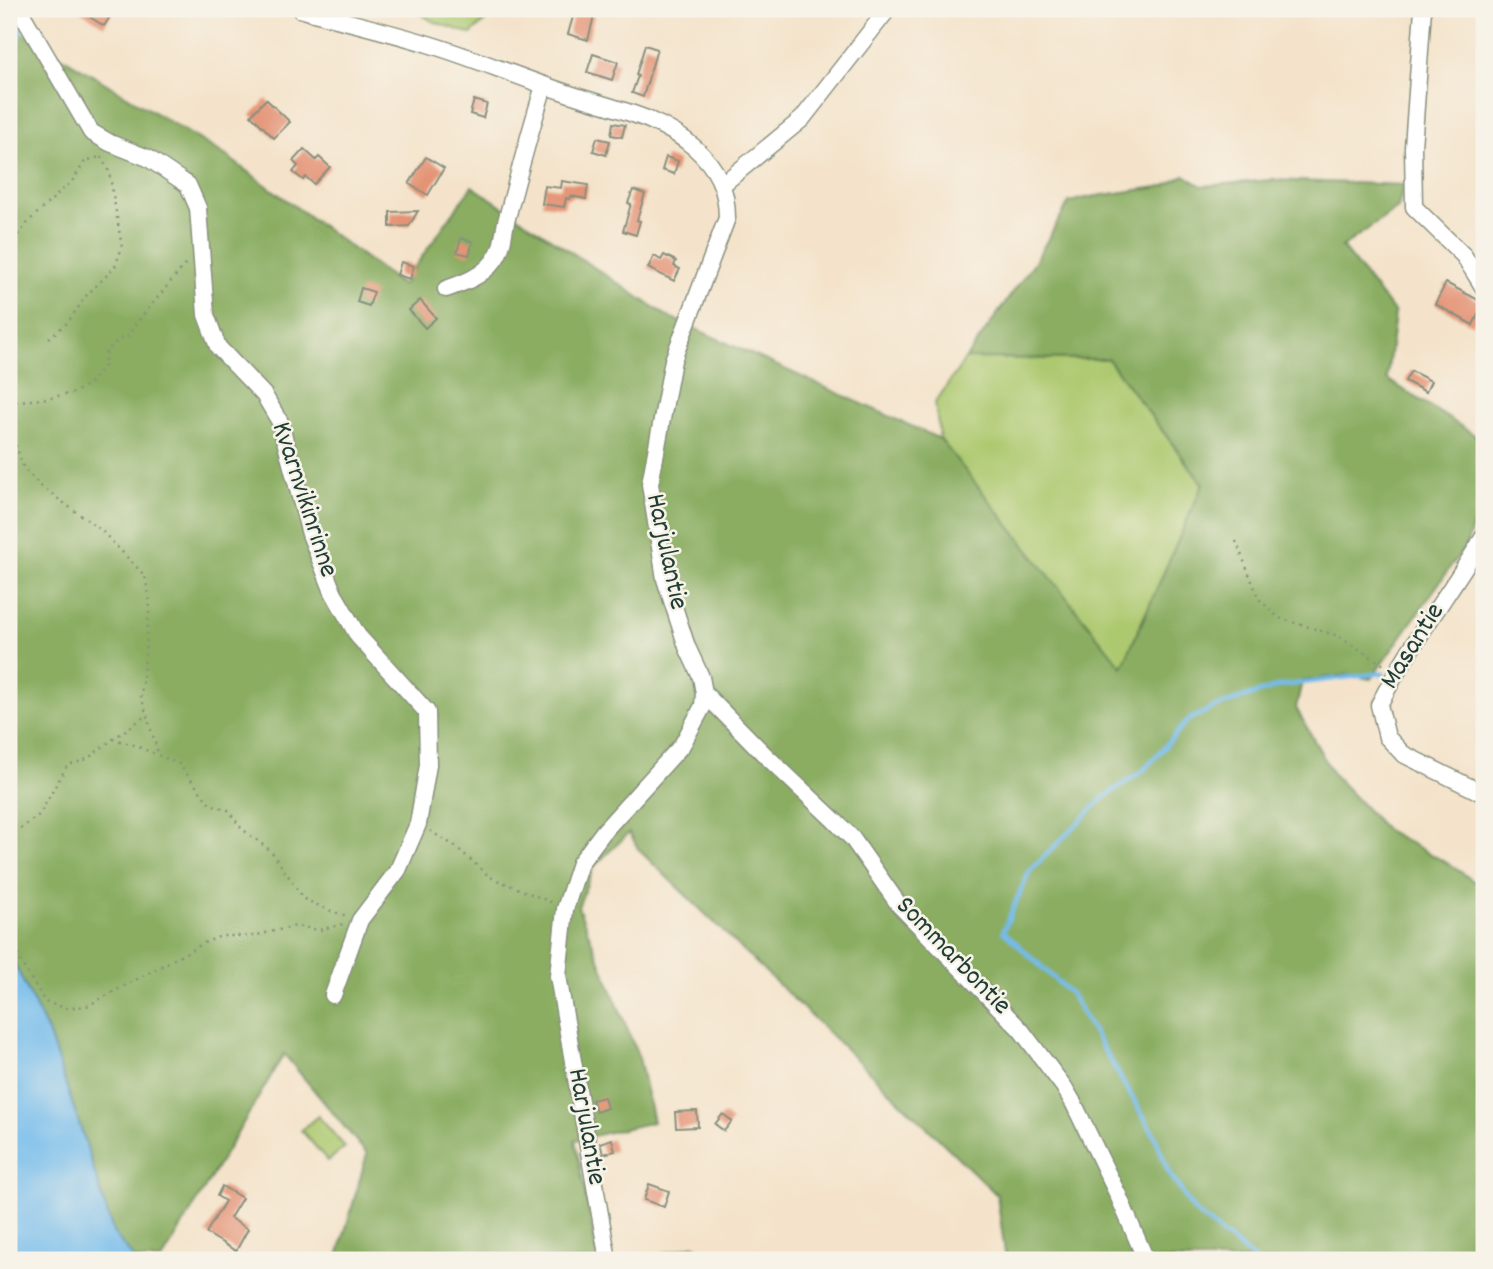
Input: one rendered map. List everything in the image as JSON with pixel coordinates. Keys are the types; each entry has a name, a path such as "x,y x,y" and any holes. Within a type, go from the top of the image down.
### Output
{"street":[{"path":"19,9 91,132"},
{"name":"Harjulantie","path":"300,9 428,44 591,102 635,114 668,128 694,147 709,162 723,184 727,218 673,360 650,484 665,579 687,647 701,677 703,706 682,746 604,831 580,863 565,909 558,976 608,1260"},
{"path":"723,184 802,119 888,9"},
{"path":"1423,9 1413,148 1414,207 1464,256 1484,288"},
{"path":"446,289 481,272 492,263 501,249 531,126 544,86"},
{"name":"Kvarnvikinrinne","path":"91,132 110,143 148,158 188,185 198,208 206,315 218,347 264,396 280,422 310,534 333,592 358,636 428,712 428,765 418,824 398,870 360,920 333,995"},
{"name":"Masantie","path":"1484,536 1395,672 1379,705 1387,737 1403,754 1484,794"},
{"name":"Sommarbontie","path":"704,692 852,838 899,905 1038,1050 1074,1104 1146,1260"}],"path":[{"path":"50,338 68,322 87,295 115,267 122,247 109,170 100,157 91,132"},
{"path":"9,246 30,220 74,179 85,161 100,157"},
{"path":"9,402 74,393 90,383 104,366 106,352 118,340 128,336 201,246"},
{"path":"9,425 24,468 42,487 101,530 145,576 149,603 141,696 159,756"},
{"path":"1236,541 1259,599 1279,618 1338,636 1395,672"},
{"path":"9,837 39,816 68,766 87,759 147,715"},
{"path":"113,739 179,764 210,804 228,810 242,829 271,851 304,899 360,920"},
{"path":"418,824 455,846 490,877 565,909"},
{"path":"9,913 20,961 45,1002 65,1008 87,1006 222,936 253,936 296,926 319,930 360,920"},
{"path":"1482,1260 1484,1248"},
{"path":"1414,1258 1421,1260"}],"green space":[{"path":"425,9 497,9 471,34 432,21 423,15"},
{"path":"9,25 225,155 402,285 472,186 667,316 940,439 1122,667 1203,484 1108,359 966,358 1036,260 1069,202 1165,186 1184,175 1202,186 1271,180 1404,185 1398,208 1342,247 1395,313 1387,379 1484,441 1484,497 1466,545 1371,679 1348,675 1302,681 1296,708 1333,774 1386,830 1449,864 1484,888 1484,1260 1006,1260 997,1195 640,851 629,833 594,866 578,907 639,1058 653,1122 575,1140 598,1260 337,1260 367,1154 284,1054 162,1260 135,1260 113,1233 48,1032 9,953"},
{"path":"966,358 1108,359 1203,485 1122,668 940,439 935,403"},
{"path":"318,1116 345,1147 328,1161 301,1130"},
{"path":"695,1245 705,1260 643,1260"}],"water":[{"path":"9,953 48,1032 113,1232 135,1260 9,1260"}],"building":[{"path":"77,9 115,9 104,26"},
{"path":"575,10 594,16 588,40 568,34"},
{"path":"645,45 657,49 643,97 632,93"},
{"path":"593,54 618,62 612,80 587,72"},
{"path":"266,99 290,122 274,138 251,115"},
{"path":"474,100 487,104 483,118 470,114"},
{"path":"613,123 625,125 622,137 611,135"},
{"path":"597,138 610,141 606,155 593,151"},
{"path":"304,149 316,160 319,157 330,167 314,184 306,177 303,180 293,172 298,166 293,161"},
{"path":"426,157 444,168 428,195 409,184"},
{"path":"666,157 678,161 674,174 662,170"},
{"path":"562,181 588,185 586,199 571,196 570,199 566,198 564,207 542,204 545,186 561,188"},
{"path":"633,190 645,194 637,220 640,221 636,235 623,231"},
{"path":"418,211 409,226 390,227 390,212"},
{"path":"461,238 473,242 469,255 457,252"},
{"path":"664,255 676,261 674,266 680,269 674,281 648,268 654,256 661,260"},
{"path":"401,262 414,266 410,279 397,275"},
{"path":"1446,283 1484,303 1473,325 1435,304"},
{"path":"361,288 374,292 369,306 357,302"},
{"path":"420,300 436,318 425,328 409,310"},
{"path":"1411,371 1431,381 1426,392 1405,381"},
{"path":"604,1097 607,1108 596,1112 592,1100"},
{"path":"697,1111 698,1127 676,1128 675,1112"},
{"path":"723,1114 732,1121 724,1131 715,1124"},
{"path":"612,1139 615,1151 603,1154 600,1143"},
{"path":"649,1184 669,1191 664,1207 644,1200"},
{"path":"222,1186 242,1198 230,1218 248,1229 236,1251 206,1233 225,1201 217,1196"}],"waterway":[{"path":"9,73 22,24"},
{"path":"1255,1260 1194,1211 1168,1171 1155,1136 1071,994 1003,931 1029,872 1103,798 1144,770 1188,720 1215,707 1279,686 1383,673"}]}
